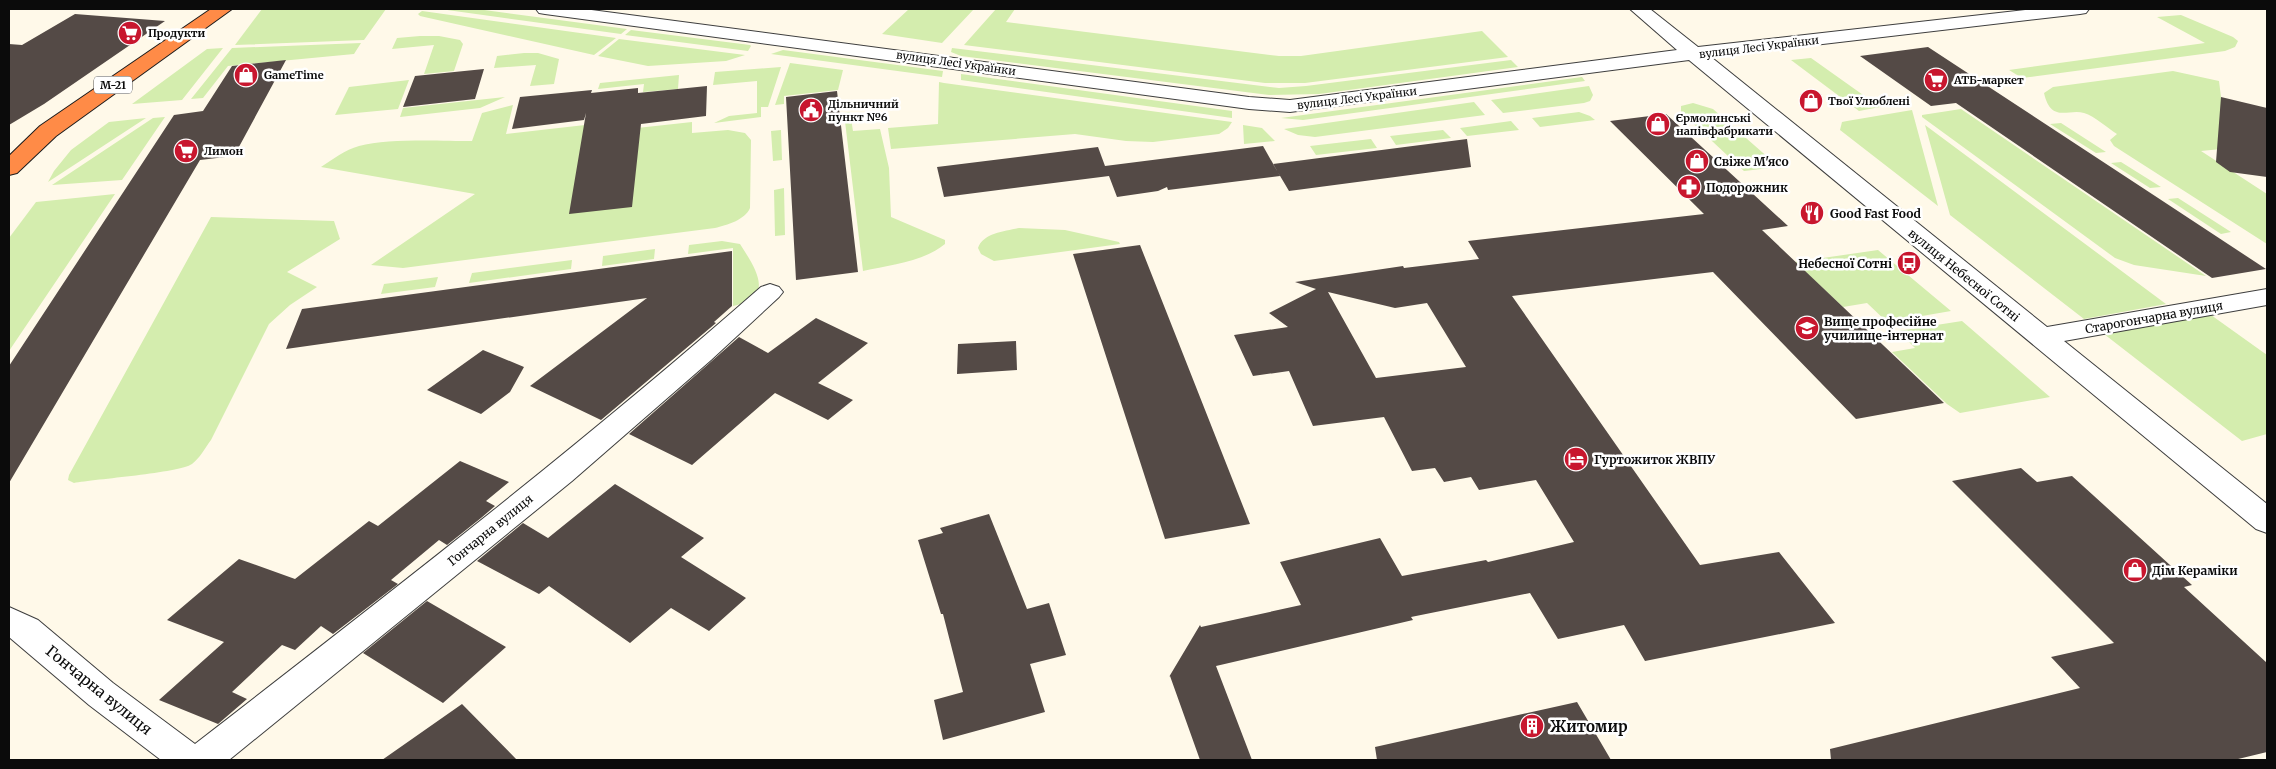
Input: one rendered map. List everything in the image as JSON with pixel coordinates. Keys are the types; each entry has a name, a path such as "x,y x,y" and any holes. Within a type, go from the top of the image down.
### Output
{"highway":[{"name":"М-21","path":"9,168 48,132 223,9"}],"street":[{"name":"вулиця Лесі Українки","path":"545,9 1280,106 1320,104 1655,58 1696,55 2080,9"},
{"name":"вулиця Небесної Сотні","path":"1639,9 2267,521"},
{"name":"Гончарна вулиця","path":"202,760 409,597 662,389 770,292"},
{"name":"Старогончарна вулиця","path":"2040,337 2267,297"},
{"name":"Гончарна вулиця","path":"9,621 26,630 102,694 189,760"}],"green space":[{"path":"262,9 386,9 364,40 235,45"},
{"path":"440,9 477,9 627,29 621,34"},
{"path":"909,9 974,9 942,43 882,34"},
{"path":"996,9 1015,9 1006,22 1279,56 1301,56 1482,31 1508,57 1305,83 1265,83 964,45"},
{"path":"422,11 616,38 594,55 420,16 418,14"},
{"path":"2181,15 2233,37 2238,41 2235,47 2225,51 2022,78 2009,70 2205,43 2157,17"},
{"path":"631,30 751,46 748,51 625,35"},
{"path":"439,36 460,40 463,44 454,71 424,74 434,45 392,49 397,38"},
{"path":"619,39 745,55 726,61 648,66 598,56"},
{"path":"361,43 354,54 228,66 203,98 191,99 232,48"},
{"path":"223,48 182,100 132,104 207,49"},
{"path":"952,48 1279,88 1511,60 1518,67 1319,94 1269,95 961,56 951,52"},
{"path":"783,50 943,71 942,77 771,54"},
{"path":"538,53 559,59 554,84 530,86 536,65 494,68 497,56"},
{"path":"1811,58 1880,107 1859,111 1791,60"},
{"path":"790,63 843,70 838,90 784,96 784,104 775,105"},
{"path":"781,67 768,107 761,107 761,117 714,123 729,116 757,113 757,81 713,85 715,72"},
{"path":"2173,71 2219,81 2221,97 2221,149 2201,151 2267,194 2267,244 2114,146 2110,140 2117,134 2092,117 2084,113 2061,113 2051,109 2044,93 2053,87"},
{"path":"961,74 1232,111 1232,118 961,80"},
{"path":"679,75 678,89 643,92 644,84 598,89 600,83"},
{"path":"1582,77 1585,81 1303,120 1281,118"},
{"path":"409,80 398,109 335,115 349,87"},
{"path":"939,82 1232,122 1228,128 1219,134 1153,142 1126,141 1075,134 891,149 888,128 938,124"},
{"path":"1589,86 1593,95 1590,101 1584,103 1503,113 1491,100"},
{"path":"505,97 480,108 400,117 403,108"},
{"path":"1474,102 1485,115 1315,137 1298,135 1284,129"},
{"path":"1693,103 1713,109 1779,167 1744,171 1681,112 1681,106"},
{"path":"513,105 506,134 629,120 628,129 692,122 692,133 728,130 745,133 751,140 750,208 740,219 715,228 403,268 371,265 475,194 321,167 349,150 371,143 415,140 472,141 482,113"},
{"path":"1961,109 2206,276 2134,265 2115,258 1922,117 1922,115"},
{"path":"1912,110 1938,206 1840,130 1842,122"},
{"path":"850,112 853,131 880,129 889,168 891,217 945,240 945,244 917,259 863,271 844,113"},
{"path":"1579,112 1595,120 1540,127 1532,118"},
{"path":"165,117 122,180 52,185 153,118"},
{"path":"146,118 48,182 54,171 71,150 109,122"},
{"path":"1511,121 1519,130 1467,136 1460,128"},
{"path":"2061,123 2106,152 2096,153 2050,124"},
{"path":"1243,125 1262,128 1275,141 1244,144"},
{"path":"1925,125 2166,304 2084,319 1950,215"},
{"path":"781,130 782,160 773,161 771,131"},
{"path":"1443,130 1451,138 1396,145 1390,136"},
{"path":"1371,139 1377,148 1316,155 1310,146"},
{"path":"2121,162 2161,187 2150,188 2111,163"},
{"path":"784,188 785,235 775,236 774,190"},
{"path":"115,194 9,351 9,238 36,202"},
{"path":"2178,198 2231,232 2221,234 2168,199"},
{"path":"211,217 334,221 340,239 287,272 317,287 290,305 269,324 211,440 195,462 184,467 154,473 74,483 68,480 69,475"},
{"path":"1019,228 1065,230 1119,242 1120,244 994,261 981,254 978,248 989,236"},
{"path":"722,241 740,244 752,263 759,281 758,289 754,296 746,302 733,306 733,248 688,254 689,245"},
{"path":"655,249 654,259 602,266 603,256"},
{"path":"1878,250 1951,311 1887,322 1867,303 1843,307 1795,262"},
{"path":"572,260 571,269 469,283 472,273"},
{"path":"438,277 435,287 381,294 384,284"},
{"path":"2211,315 2267,355 2267,434 2242,441 2104,334"},
{"path":"1962,321 2050,397 1960,413 1947,404 1892,352 1915,348 1898,331"}],"building":[{"path":"75,14 165,21 44,104 9,125 9,44 22,45"},
{"path":"1928,47 2266,269 2212,278 1956,103 1931,106 1860,56"},
{"path":"286,60 234,156 200,160 9,483 9,366 174,115 203,111 232,66"},
{"path":"484,69 475,99 403,107 415,76"},
{"path":"707,86 706,116 641,124 632,207 569,214 586,113 584,120 512,129 520,97 592,90 591,93 638,88 638,93"},
{"path":"837,91 858,272 796,280 786,97"},
{"path":"2221,97 2267,108 2267,177 2230,172 2216,162"},
{"path":"1666,114 1788,226 1762,230 1944,403 1856,419 1713,272 1512,296 1700,565 1779,552 1835,623 1645,661 1624,625 1558,639 1530,593 1411,617 1413,620 1216,666 1252,760 1200,760 1169,677 1200,625 1201,627 1301,605 1280,562 1380,538 1402,576 1486,560 1488,562 1574,542 1536,480 1479,490 1471,477 1444,482 1435,468 1412,471 1384,417 1313,426 1289,371 1253,376 1234,335 1288,327 1269,313 1316,289 1295,282 1403,266 1404,268 1479,259 1468,241 1704,214 1610,121","holes":["1328,292 1395,308 1427,303 1466,367 1376,378"]},
{"path":"1467,139 1471,167 1289,191 1273,164"},
{"path":"1263,146 1280,176 1168,190 1167,187 1158,191 1117,197 1109,176 944,197 937,167 1098,147 1105,166"},
{"path":"1140,245 1250,524 1165,539 1073,254"},
{"path":"732,251 732,306 714,322 716,323 601,420 530,386 647,298 286,349 302,309"},
{"path":"816,318 868,343 818,383 853,400 828,420 775,393 692,465 629,434 739,337 768,353"},
{"path":"1016,341 1017,370 957,374 958,344"},
{"path":"483,350 524,367 510,392 481,414 427,390"},
{"path":"460,461 509,482 486,501 495,506 447,545 439,540 391,580 398,584 333,634 321,626 295,650 282,645 232,692 247,699 218,724 159,700 224,642 167,620 239,559 295,579 369,521 378,526"},
{"path":"2021,468 2037,482 2072,476 2192,585 2184,587 2267,663 2267,752 2234,760 1831,760 1830,749 2080,688 2051,657 2114,643 1952,481"},
{"path":"615,484 704,538 681,557 746,598 709,631 671,608 630,643 549,586 539,594 477,561 523,523 548,538"},
{"path":"989,514 1027,609 1049,603 1066,655 1030,664 1045,712 943,740 934,700 963,692 943,614 941,614 918,540 943,533 940,528"},
{"path":"427,601 506,647 443,703 363,653"},
{"name":"Житомир","path":"1577,702 1611,760 1377,760 1375,747"},
{"path":"462,704 517,760 382,760"}],"place":[{"name":"Продукти","path":"130,33"},
{"name":"GameTime","path":"246,75"},
{"name":"АТБ-маркет","path":"1936,80"},
{"name":"Твої Улюблені","path":"1811,101"},
{"name":"Дільничний пункт №6","path":"811,110"},
{"name":"Єрмолинські напівфабрикати","path":"1658,124"},
{"name":"Лимон","path":"186,151"},
{"name":"Свіже М'ясо","path":"1697,161"},
{"name":"Подорожник","path":"1689,187"},
{"name":"Good Fast Food","path":"1812,213"},
{"name":"Небесної Сотні","path":"1909,263"},
{"name":"Вище професійне училище-інтернат","path":"1807,328"},
{"name":"Гуртожиток ЖВПУ","path":"1576,459"},
{"name":"Дім Кераміки","path":"2135,570"},
{"name":"Житомир","path":"1532,726"}]}
